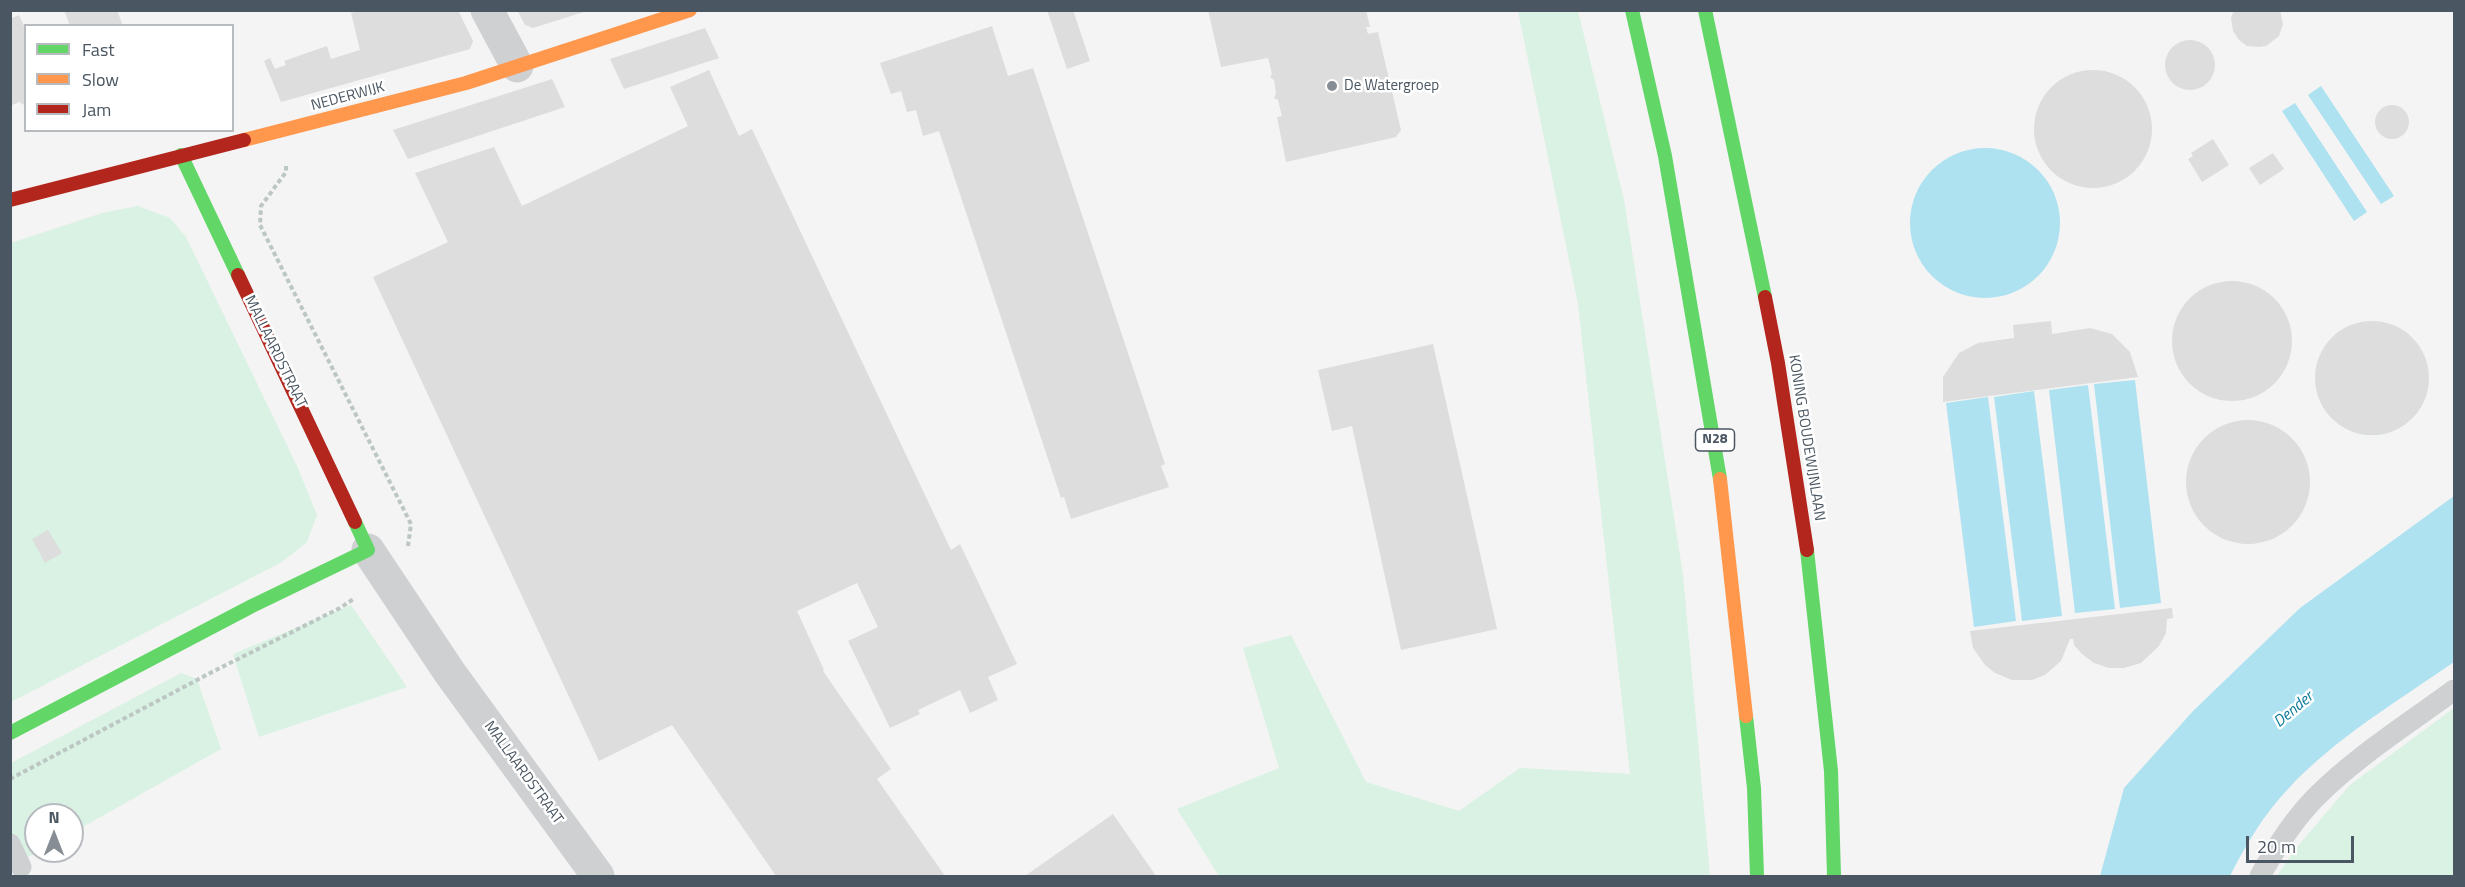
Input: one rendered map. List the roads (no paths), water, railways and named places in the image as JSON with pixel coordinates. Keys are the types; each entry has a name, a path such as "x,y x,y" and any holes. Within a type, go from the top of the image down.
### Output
{"main road":[{"name":"NEDERWIJK","path":"10,200 466,83 690,10"},
{"name":"N28","path":"1632,10 1665,156 1718,456 1754,788 1757,876"},
{"name":"KONING BOUDEWIJNLAAN","path":"1705,10 1736,150 1776,352 1806,544 1831,771 1834,876"},
{"name":"MALLAARDSTRAAT","path":"181,155 376,563"},
{"path":"10,733 252,606 376,563"}],"street":[{"path":"487,10 517,66"},
{"name":"MALLAARDSTRAAT","path":"376,563 450,673 598,876"}],"lane":[{"path":"2260,876 2286,834 2315,798 2341,775 2454,690"},
{"path":"10,844 21,867"}],"water":[{"path":"2190,41 2207,48 2214,65 2207,82 2190,89 2173,82 2166,65 2173,48"},
{"path":"2094,73 2115,77 2134,89 2146,108 2150,129 2146,150 2134,169 2115,181 2094,185 2073,181 2054,169 2042,150 2038,129 2042,108 2054,89 2073,77"},
{"path":"2321,86 2394,196 2381,204 2308,95"},
{"path":"2295,103 2367,212 2354,221 2282,111"},
{"path":"1985,148 2014,154 2038,170 2054,194 2060,223 2054,252 2038,276 2014,292 1985,298 1956,292 1932,276 1916,252 1910,223 1916,194 1932,170 1956,154"},
{"path":"2230,285 2251,289 2270,301 2282,320 2286,341 2282,362 2270,381 2251,393 2230,397 2209,393 2190,381 2178,362 2174,341 2178,320 2190,301 2209,289"},
{"path":"2372,323 2393,327 2412,339 2424,358 2428,379 2424,400 2412,419 2393,431 2372,435 2351,431 2332,419 2320,400 2316,379 2320,358 2332,339 2351,327"},
{"path":"2135,380 2161,603 2120,608 2094,384"},
{"path":"2088,385 2115,609 2075,613 2049,390"},
{"path":"2034,391 2062,616 2022,621 1994,397"},
{"path":"1988,397 2016,621 1974,627 1946,403"},
{"path":"2247,424 2268,428 2287,440 2299,459 2303,480 2299,501 2287,520 2268,532 2247,536 2226,532 2207,520 2195,501 2191,480 2195,459 2207,440 2226,428"},
{"name":"Dender","path":"2454,496 2454,662 2346,737 2306,770 2263,820 2230,876 2100,876 2124,788 2193,711 2300,608"}],"place":[{"name":"De Watergroep","path":"1332,86"}]}
